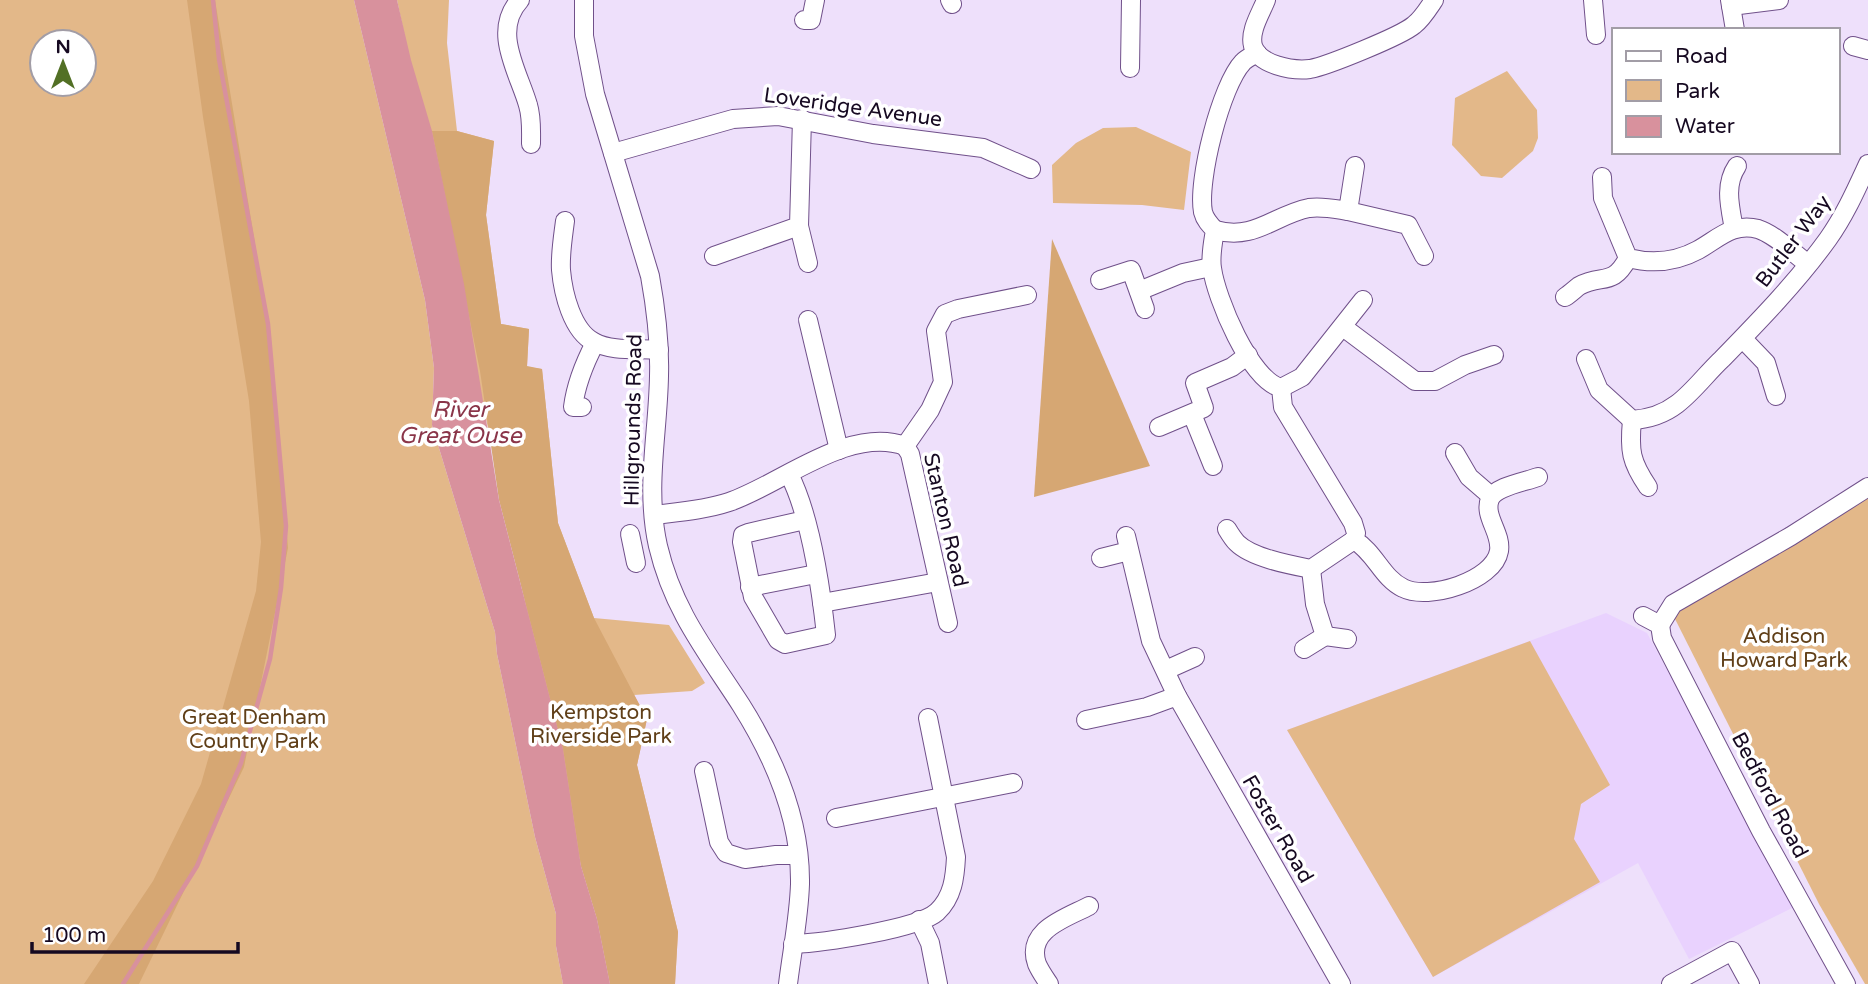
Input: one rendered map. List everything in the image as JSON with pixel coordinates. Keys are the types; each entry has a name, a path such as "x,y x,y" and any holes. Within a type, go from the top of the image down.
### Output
{"street":[{"path":"520,0 514,6 507,34 509,51 528,104 528,136"},
{"name":"Hillgrounds Road","path":"584,0 584,36 588,67 650,276 656,305 660,378 652,471 654,515 666,575 679,609 742,707 777,774 796,828 799,902 788,984"},
{"path":"804,20 811,20 815,0"},
{"path":"1130,68 1137,44 1131,0"},
{"path":"1266,0 1254,30 1252,44 1257,53 1264,60 1279,66 1309,69 1412,27 1434,0"},
{"path":"1593,0 1596,34"},
{"path":"1735,28 1731,3 1779,0"},
{"path":"1257,53 1244,61 1234,75 1207,154 1203,212 1208,222 1215,230 1227,233 1261,229 1309,208 1348,211 1408,225 1424,256"},
{"name":"Loveridge Avenue","path":"613,153 733,118 778,116 873,134 1010,149 1031,169"},
{"path":"802,119 800,226 808,263"},
{"name":"Butler Way","path":"1632,420 1646,419 1678,404 1743,339 1828,239 1850,204 1868,164"},
{"path":"1348,211 1355,166"},
{"path":"1730,171 1729,191 1734,229"},
{"path":"1601,177 1598,199 1628,258 1644,262 1670,261 1698,250 1734,229 1747,228 1760,230 1808,264"},
{"path":"714,256 800,226"},
{"path":"559,228 563,282 581,332 594,343 611,347 659,350"},
{"path":"1215,230 1211,267 1216,287 1248,355 1262,377 1273,386 1281,388 1302,377 1363,300"},
{"path":"1566,297 1581,285 1611,278 1622,270 1628,258"},
{"path":"1139,291 1183,273 1211,267"},
{"path":"1100,280 1130,270 1145,309"},
{"name":"Stanton Road","path":"948,624 910,454 905,446 930,410 943,382 936,331 945,314 1027,295"},
{"path":"808,320 839,450"},
{"path":"1343,327 1415,381 1435,381 1465,365 1494,355"},
{"path":"1743,339 1766,363 1776,396"},
{"path":"576,410 578,380 594,343"},
{"path":"1159,427 1204,408 1195,383 1232,367 1248,355"},
{"path":"1586,359 1599,390 1632,420 1629,448 1635,468 1648,487"},
{"path":"1227,529 1237,543 1248,551 1311,569 1354,540 1356,533 1353,523 1283,407 1281,388"},
{"path":"1192,414 1213,466"},
{"path":"654,515 725,503 751,494 839,450 883,442 905,446"},
{"path":"1455,453 1469,477 1491,496"},
{"path":"789,474 797,490 805,520 826,635 785,644 778,640 750,587 743,535 805,520"},
{"path":"1354,540 1371,554 1390,580 1403,589 1430,593 1451,587 1486,572 1495,563 1500,550 1499,535 1490,516 1491,496 1500,490 1538,477"},
{"path":"1643,616 1660,625 1673,604 1791,536 1868,487"},
{"path":"633,548 658,542"},
{"name":"Foster Road","path":"1101,558 1128,543 1151,641 1177,696 1341,984"},
{"path":"1311,569 1315,604 1325,636"},
{"path":"750,587 816,574"},
{"path":"822,603 937,582"},
{"name":"Bedford Road","path":"1660,625 1662,638 1761,831 1846,984"},
{"path":"1304,649 1325,636 1347,639"},
{"path":"1166,670 1195,657"},
{"path":"1086,720 1147,708 1177,696"},
{"path":"793,944 858,936 919,920 936,913 948,897 954,879 956,857 928,718"},
{"path":"704,771 702,799 726,853 745,859 798,855"},
{"path":"835,818 860,806 943,797 1013,783"},
{"path":"1049,984 1037,963 1038,938 1047,927 1089,906"},
{"path":"919,920 930,943 938,984"},
{"path":"1671,984 1732,951 1750,984"}],"shaded area":[{"path":"1606,613 1647,633 1794,907 1689,959 1638,863 1433,977 1287,730"}],"green space":[{"name":"Great Denham Country Park","path":"0,0 354,0 425,300 434,368 432,425 495,632 497,654 535,837 556,914 556,946 563,984 0,984"},
{"path":"187,0 215,0 269,329 288,548 244,767 139,984 84,984 153,881 201,784 256,591 261,542 249,401"},
{"name":"Kempston Riverside Park","path":"397,0 449,0 447,43 457,131 494,141 486,215 501,324 529,329 527,367 542,369 558,523 594,618 669,625 705,683 692,691 634,695 647,719 637,765 678,932 675,984 610,984 597,919 581,866"},
{"path":"1507,71 1537,110 1538,138 1533,151 1502,178 1481,176 1452,145 1455,98"},
{"path":"1136,127 1191,152 1184,210 1142,205 1053,203 1052,165 1076,143 1103,128"},
{"name":"Kempston Riverside Park","path":"432,131 457,131 494,141 486,215 501,324 529,329 527,366 542,369 558,523 594,618 647,719 637,765 678,932 675,984 610,984 597,919 581,866 563,749 499,500 480,371"},
{"path":"1052,239 1150,466 1034,497"},
{"name":"Addison Howard Park","path":"1868,498 1868,984 1865,984 1819,904 1673,615"},
{"path":"1530,641 1610,785 1581,804 1574,839 1600,882 1433,977 1287,730"}],"water":[{"name":"River Great Ouse","path":"354,0 397,0 432,131 464,284 499,500 563,749 581,866 597,919 610,984 563,984 556,946 556,914 535,837 497,654 495,632 432,425 434,368 425,300"}],"waterway":[{"path":"123,984 197,866 241,763 270,659 281,588 286,526 268,324 219,59 213,0"}]}
